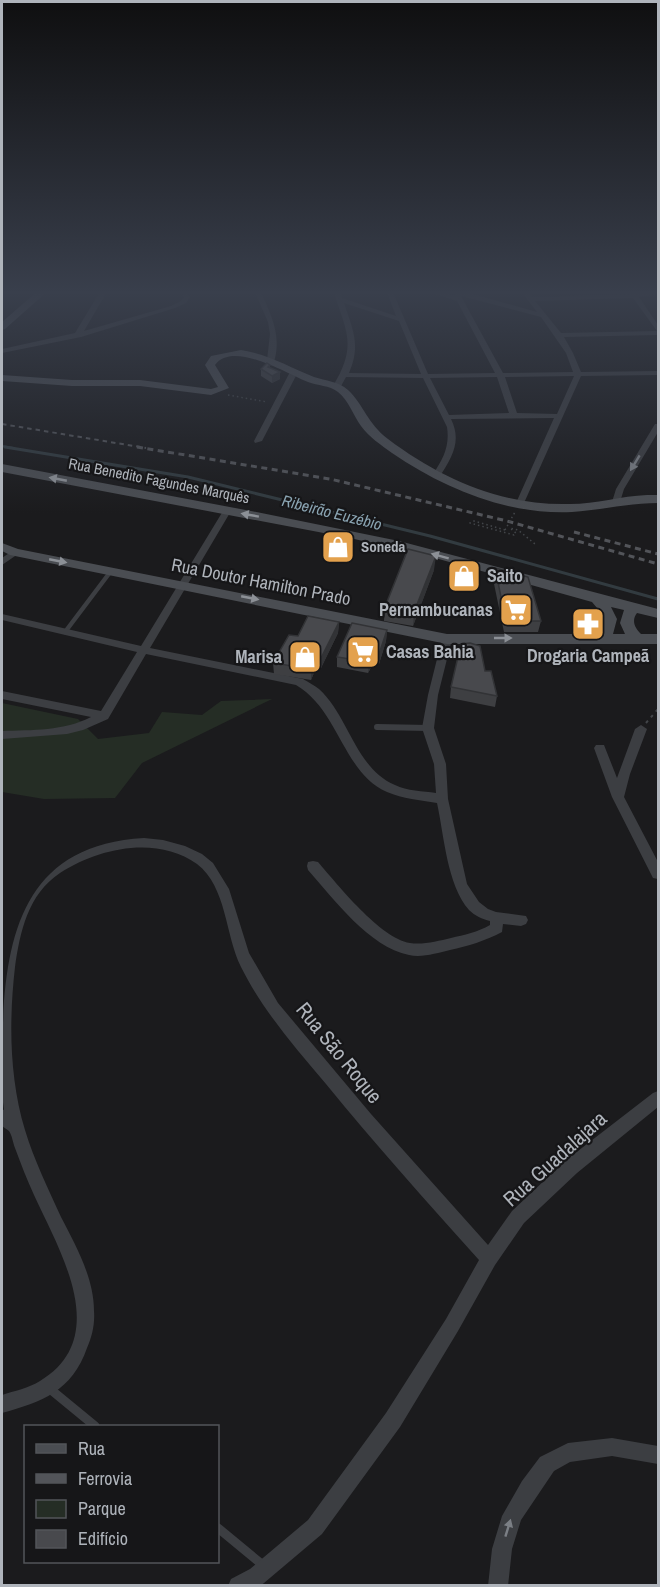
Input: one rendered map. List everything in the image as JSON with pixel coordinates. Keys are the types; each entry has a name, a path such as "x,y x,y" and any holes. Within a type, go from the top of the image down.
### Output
{"main road":[{"path":"2,378 72,383 140,384 211,392 224,388 210,364"},
{"path":"279,364 294,372 337,386 352,401 370,429 437,474 461,487 518,507 571,508 658,499"},
{"name":"Rua Benedito Fagundes Marquês","path":"2,468 400,546 658,614"},
{"name":"Rua Doutor Hamilton Prado","path":"8,550 447,639 658,639"},
{"path":"598,600 606,608 611,619 608,632 601,639"},
{"path":"634,608 626,620 627,626 636,638"}],"street":[{"path":"337,386 345,375 349,364"},
{"path":"421,364 447,417 454,439 437,474"},
{"path":"494,364 514,415"},
{"path":"518,507 578,375 574,364"},
{"path":"258,441 294,372"},
{"path":"345,375 658,373"},
{"path":"447,417 558,416"},
{"path":"616,502 620,489 658,426"},
{"path":"2,735 65,732 87,726 104,716 227,511"},
{"path":"2,562 8,550"},
{"path":"2,617 144,650 299,682 314,692 328,708 365,769 380,783 391,789 442,799"},
{"path":"447,639 433,695 428,728 440,764 442,799 461,885 474,906 496,918 521,920"},
{"path":"2,695 104,716"},
{"path":"618,797 640,729"},
{"path":"600,748 618,797 658,874"},
{"name":"Rua São Roque","path":"48,1387 72,1366 84,1336 86,1301 79,1272 8,1121 4,1057 5,992 14,927 30,894 52,871 91,850 139,842 180,849 201,860 216,874 241,951 268,1000 362,1116 489,1259"},
{"path":"313,866 389,943 407,949 422,950 485,936 497,928 496,918"},
{"name":"Rua Guadalajara","path":"489,1259 518,1217 563,1174 658,1098"},
{"path":"238,1586 257,1576 315,1527 386,1429 452,1325 489,1259"},
{"path":"2,1404 48,1387"},
{"path":"498,1586 502,1549 512,1516 547,1464 568,1453 612,1447 658,1455"}],"lane":[{"path":"65,632 111,571"},
{"path":"376,727 428,728"},
{"path":"48,1387 94,1425"},
{"path":"219,1529 266,1568"}],"path":[{"path":"211,392 277,403"},
{"path":"518,507 505,530 470,523 514,536 516,533 510,528 518,530 536,544"},
{"path":"640,729 658,709"}],"green space":[{"path":"272,699 142,763 115,798 44,799 2,792 2,703 78,719 98,739 149,733 162,712 202,715 221,701"}],"building":[{"path":"269,364 268,367 280,372 272,376 261,369"},
{"path":"408,549 436,556 414,612 385,607"},
{"name":"Pernambucanas","path":"495,568 528,577 541,621 506,621"},
{"path":"576,610 600,610 603,620 595,627 580,628"},
{"name":"Marisa","path":"308,616 339,622 321,658 316,658 311,669 273,663 289,635 298,636"},
{"name":"Casas Bahia","path":"352,623 387,630 379,654 374,653 369,662 337,657"},
{"path":"470,643 480,646 485,671 491,671 497,696 451,687 461,644"}],"waterway":[{"name":"Ribeirão Euzébio","path":"2,446 14,448"},
{"name":"Ribeirão Euzébio","path":"5,447 188,477 430,536 658,599"}],"railway":[{"path":"2,424 146,448"},
{"path":"137,447 330,479 507,521 658,564"},
{"path":"574,532 658,554"}],"place":[{"name":"Soneda","path":"338,547"},
{"name":"Saito","path":"464,576"},
{"name":"Pernambucanas","path":"516,610"},
{"name":"Drogaria Campeã","path":"588,624"},
{"name":"Casas Bahia","path":"363,652"},
{"name":"Marisa","path":"305,657"}]}
